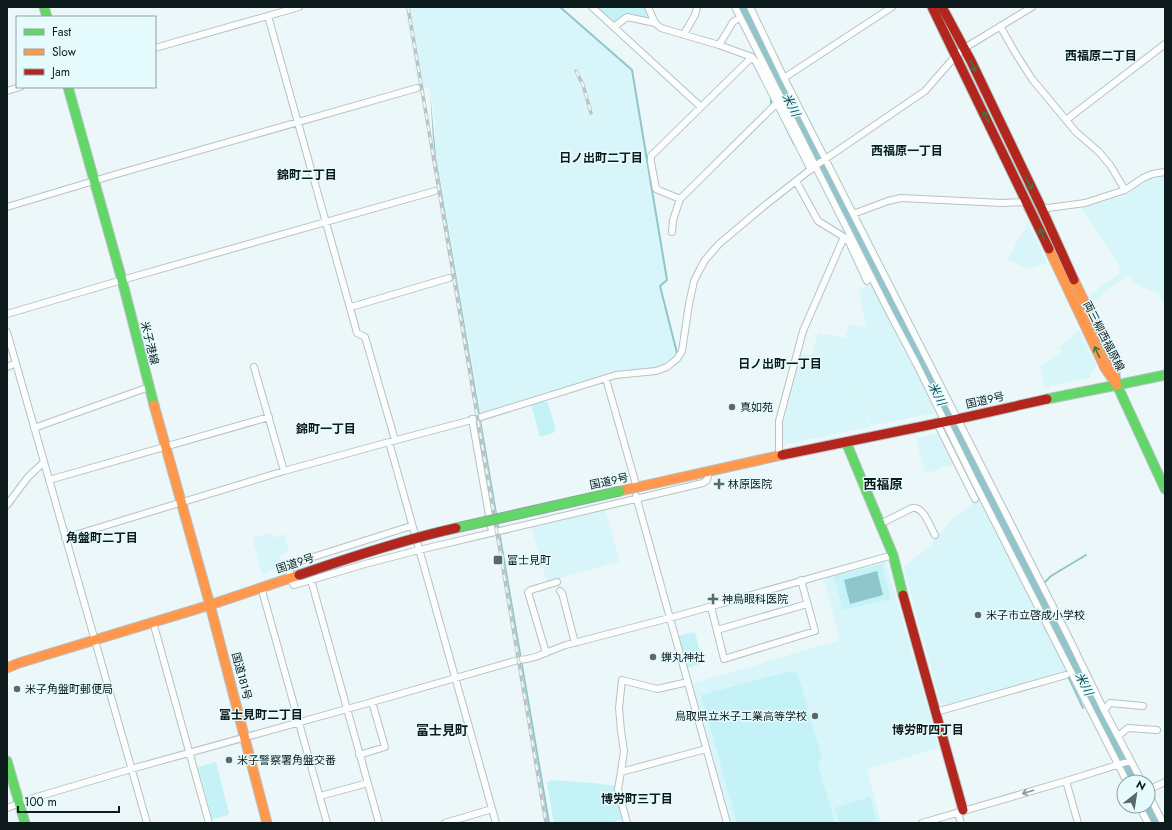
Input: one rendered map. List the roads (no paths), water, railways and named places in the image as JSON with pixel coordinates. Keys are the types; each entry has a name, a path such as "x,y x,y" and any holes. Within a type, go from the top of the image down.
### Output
{"main road":[{"name":"両三柳西福原線","path":"932,7 1027,202 1105,368 1117,385"},
{"name":"両三柳西福原線","path":"942,7 971,61 1114,364 1117,385"},
{"name":"米子港線","path":"68,88 210,605"},
{"name":"国道9号","path":"7,668 20,662 210,605 364,553 430,534 620,491 636,494 709,472 779,456 1165,375"},
{"path":"1117,385 1165,489"},
{"path":"846,442 893,555 900,586 936,712 960,812"},
{"name":"国道181号","path":"210,605 246,737 267,823"},
{"path":"7,761 25,823"}],"street":[{"path":"156,48 299,7"},
{"path":"592,7 701,108"},
{"path":"648,7 655,23 661,28 719,45 752,57 756,62 776,104 814,167 956,419 1118,736 1129,761 1137,774"},
{"path":"684,34 695,15 697,7"},
{"path":"735,7 814,167"},
{"path":"750,7 853,214 865,257 867,281"},
{"path":"784,78 892,7"},
{"path":"65,538 182,501 478,417 616,375 663,369 675,362 680,356 694,281 705,260 719,244 814,167 925,90 964,49 1032,7"},
{"path":"268,16 351,307 357,333 365,337 392,441 411,526 496,823"},
{"path":"614,27 627,17 655,23"},
{"path":"719,45 732,22 736,20"},
{"path":"1000,26 1032,79 1076,132 1099,152 1110,165 1125,190"},
{"path":"1066,120 1165,44"},
{"path":"680,199 657,190 651,158 752,57"},
{"path":"7,91 17,88"},
{"path":"7,206 417,88"},
{"path":"672,232 673,220 680,199 776,104"},
{"path":"1041,208 1085,203 1125,190 1143,178 1165,172"},
{"path":"796,181 818,221 844,237 865,257 892,305 917,365 966,465 1123,774"},
{"path":"7,314 326,221 435,191"},
{"path":"853,214 888,201 901,198 1002,203 1027,202"},
{"path":"779,456 779,421 803,331 844,237"},
{"path":"351,307 449,278"},
{"path":"7,332 147,823"},
{"path":"7,367 16,363"},
{"path":"254,367 284,471"},
{"path":"606,379 636,494 727,823"},
{"path":"34,428 149,387"},
{"path":"50,480 269,417"},
{"path":"478,417 492,532"},
{"path":"939,422 974,499"},
{"path":"7,505 28,476 44,462"},
{"path":"411,526 291,564 289,578 294,585 365,564 636,494"},
{"path":"880,524 912,508 917,508 922,511 935,535"},
{"path":"7,808 131,769 546,653 551,649 711,607 801,580 893,555"},
{"path":"311,580 379,823"},
{"path":"711,607 724,659 815,631 801,580"},
{"path":"546,653 528,592 557,582"},
{"path":"261,587 328,823"},
{"path":"560,591 562,593 574,643"},
{"path":"717,630 807,604"},
{"path":"152,622 209,823"},
{"path":"936,712 1066,674"},
{"path":"627,823 618,789 624,751 619,708 622,680 657,689 688,682"},
{"path":"359,754 385,747 372,702"},
{"path":"1104,710 1110,703 1143,706"},
{"path":"1118,736 1128,728 1157,730"},
{"path":"621,772 706,749"},
{"path":"922,823 1066,782 1129,761"},
{"path":"1066,782 1078,823"},
{"path":"320,796 368,783"},
{"path":"445,823 492,809"},
{"path":"960,812 961,823"},
{"path":"1152,820 1163,823"}],"waterway":[{"path":"560,7 632,70 667,280 660,286 677,353"},
{"name":"米川","path":"741,7 1129,774"},
{"path":"771,98 771,104"},
{"path":"785,125 794,144"},
{"path":"1045,582 1051,576 1086,555"},
{"path":"1068,676 1083,708"},
{"name":"米川","path":"1149,814 1153,823"}],"railway":[{"path":"408,7 546,823"},
{"path":"576,71 583,85 591,113"}],"place":[{"name":"真如苑","path":"732,407"},
{"name":"林原医院","path":"719,484"},
{"name":"富士見町","path":"498,560"},
{"name":"神鳥眼科医院","path":"713,599"},
{"name":"米子市立啓成小学校","path":"978,615"},
{"name":"蝉丸神社","path":"653,657"},
{"name":"米子角盤町郵便局","path":"17,689"},
{"name":"鳥取県立米子工業高等学校","path":"815,716"},
{"name":"米子警察署角盤交番","path":"229,760"}],"district":[{"name":"西福原二丁目","path":"1101,56"},
{"name":"西福原一丁目","path":"907,151"},
{"name":"日ノ出町二丁目","path":"601,158"},
{"name":"錦町二丁目","path":"307,175"},
{"name":"日ノ出町一丁目","path":"780,364"},
{"name":"錦町一丁目","path":"326,429"},
{"name":"西福原","path":"883,484"},
{"name":"角盤町二丁目","path":"102,538"},
{"name":"冨士見町二丁目","path":"261,715"},
{"name":"冨士見町","path":"442,730"},
{"name":"博労町四丁目","path":"928,730"},
{"name":"博労町三丁目","path":"637,799"}]}
